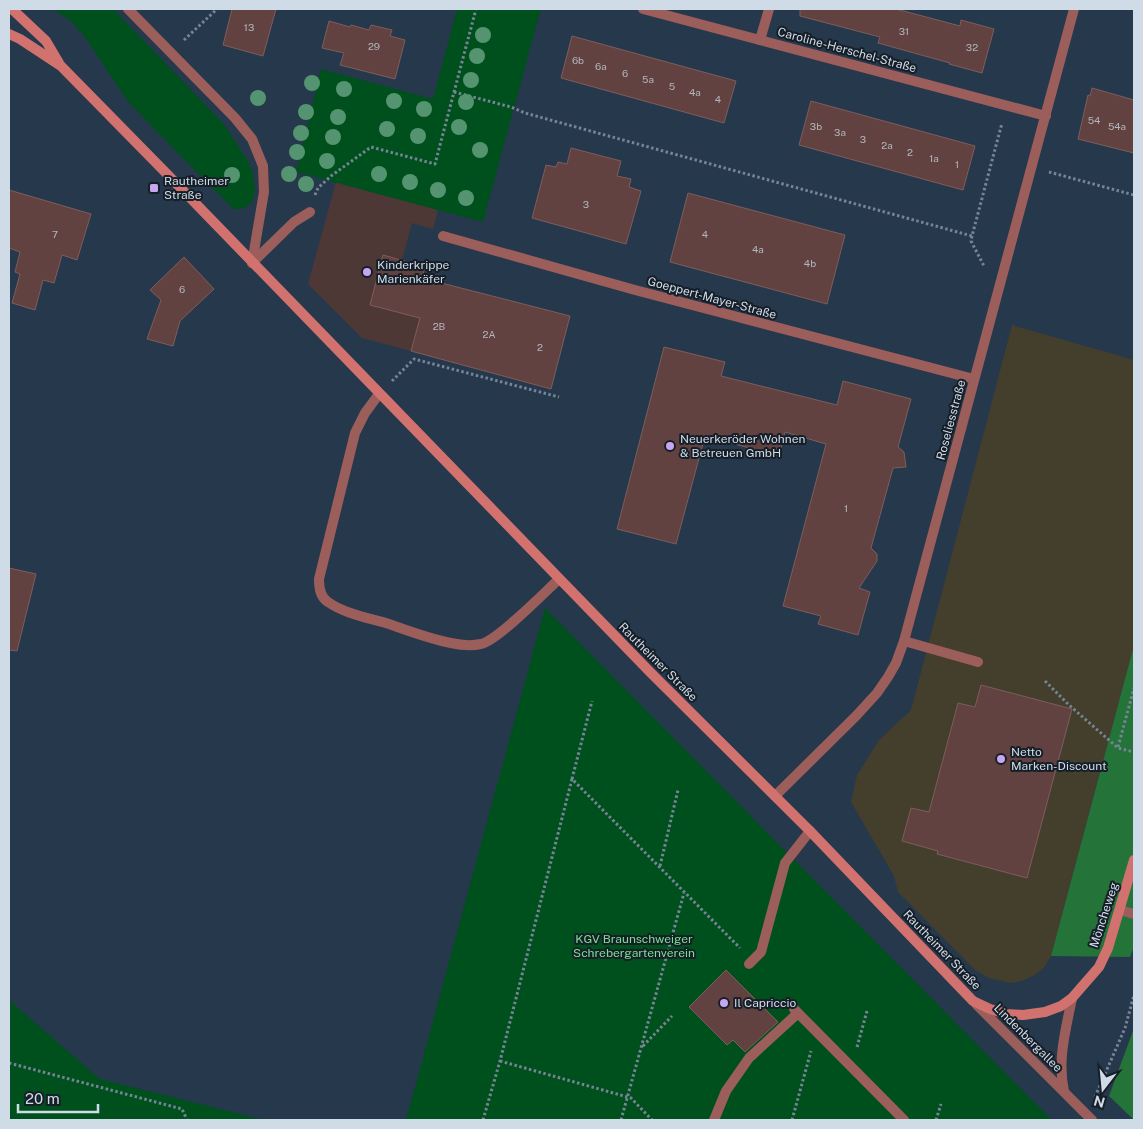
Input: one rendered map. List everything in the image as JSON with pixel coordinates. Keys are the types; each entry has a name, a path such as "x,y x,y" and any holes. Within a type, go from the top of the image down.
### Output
{"main road":[{"path":"12,9 46,40 61,66"},
{"name":"Rautheimer Straße","path":"9,34 20,39 61,66 650,672 810,831 974,1001 999,1012 1023,1015 1045,1012 1061,1006 1072,998"},
{"name":"Möncheweg","path":"1072,998 1099,967 1108,948 1134,860"}],"street":[{"path":"128,9 235,118 252,139 263,166 264,192 252,263"},
{"name":"Caroline-Herschel-Straße","path":"643,9 1046,116"},
{"path":"760,40 769,9"},
{"name":"Roseliesstraße","path":"775,796 877,693 896,663 904,641 1074,9"},
{"path":"252,263 294,222 310,212"},
{"name":"Goeppert-Mayer-Straße","path":"444,236 635,290 974,380"},
{"path":"379,394 364,413 355,433 320,579 319,588 326,602 349,612 451,643 483,644 494,638 559,578"},
{"path":"904,641 978,662"},
{"path":"751,962 760,952 785,863 810,831"},
{"path":"1120,910 1134,914"},
{"name":"Lindenbergallee","path":"1064,1092 1061,1079 1062,1053 1072,998"},
{"name":"Lindenbergallee","path":"974,1001 1091,1120"},
{"path":"714,1120 726,1091 749,1058 796,1011 904,1120"}],"path":[{"path":"170,52 217,9"},
{"path":"310,212 318,188 331,176 371,148 435,164 476,9"},
{"path":"454,92 972,236"},
{"path":"982,274 984,266 971,241 1007,106"},
{"path":"1032,167 1134,195"},
{"path":"379,394 414,359 559,397"},
{"path":"1045,681 1118,748 1134,752"},
{"path":"1118,748 1134,688"},
{"path":"483,1120 500,1061 592,701"},
{"path":"572,779 751,962"},
{"path":"660,867 678,790"},
{"path":"622,1120 684,892"},
{"path":"1091,1120 1094,1100 1125,1028 1134,995"},
{"path":"852,1067 867,1011"},
{"path":"642,1047 672,1016"},
{"path":"792,1120 816,1031"},
{"path":"500,1061 631,1098 652,1120"},
{"path":"9,1063 182,1109 187,1120"},
{"path":"936,1120 941,1104"}],"shaded area":[{"name":"Kinderkrippe Marienkäfer","path":"336,182 438,210 433,229 412,223 402,260 425,267 422,277 431,280 411,351 362,338 308,284"},
{"path":"1012,325 1134,360 1134,645 1051,956 1044,968 1033,976 1022,981 1010,983 989,978 975,970 898,892 894,876 851,802 857,775 879,740 911,710"}],"green space":[{"path":"53,9 113,9 224,124 252,170 255,194 248,205 233,209 132,106 87,40 72,22"},
{"path":"457,9 541,9 483,222 296,172 321,69 433,99"},
{"name":"KGV Braunschweiger Schrebergartenverein","path":"545,608 1052,1120 406,1120"},
{"path":"1134,645 1134,947 1130,957 1051,956"},
{"path":"9,1000 100,1079 265,1120 9,1120"},
{"path":"1134,1028 1134,1120 1109,1096"}],"building":[{"path":"232,9 276,9 263,56 223,45"},
{"path":"800,9 896,9 960,26 961,20 994,29 982,73 878,43 880,37 800,16"},
{"path":"329,21 369,30 371,25 392,30 390,36 405,40 395,79 340,65 344,53 322,48"},
{"path":"572,36 736,81 724,123 561,78"},
{"path":"1092,88 1134,100 1134,153 1078,139 1088,95 1090,96"},
{"path":"811,101 975,146 963,190 799,145"},
{"path":"571,148 621,161 617,176 631,179 629,187 641,191 626,244 532,218 546,165 556,167 558,162 567,164"},
{"path":"9,190 91,214 77,260 62,255 54,283 43,280 35,310 12,303 20,274 15,272 20,252 9,248"},
{"path":"688,193 845,235 827,304 670,262"},
{"path":"383,255 425,267 422,278 570,316 551,389 411,351 420,318 370,305"},
{"path":"184,257 214,289 180,321 173,346 147,339 161,300 150,290"},
{"path":"664,347 725,362 721,376 837,405 843,381 911,399 898,447 904,452 906,467 893,468 871,548 877,554 877,561 859,588 870,592 858,635 818,624 821,616 783,606 826,444 785,432 779,456 705,436 676,544 617,529"},
{"path":"9,568 36,574 17,651 9,650"},
{"name":"Netto Marken-Discount","path":"981,685 1072,709 1027,878 937,854 938,851 902,841 911,808 929,812 958,703 975,707"},
{"path":"726,970 778,1022 745,1052 733,1040 727,1045 689,1007"}],"place":[{"name":"Rautheimer Straße","path":"154,188"},
{"name":"Kinderkrippe Marienkäfer","path":"367,272"},
{"name":"Neuerkeröder Wohnen & Betreuen GmbH","path":"670,446"},
{"name":"Netto Marken-Discount","path":"1001,759"},
{"name":"Il Capriccio","path":"724,1003"}]}
